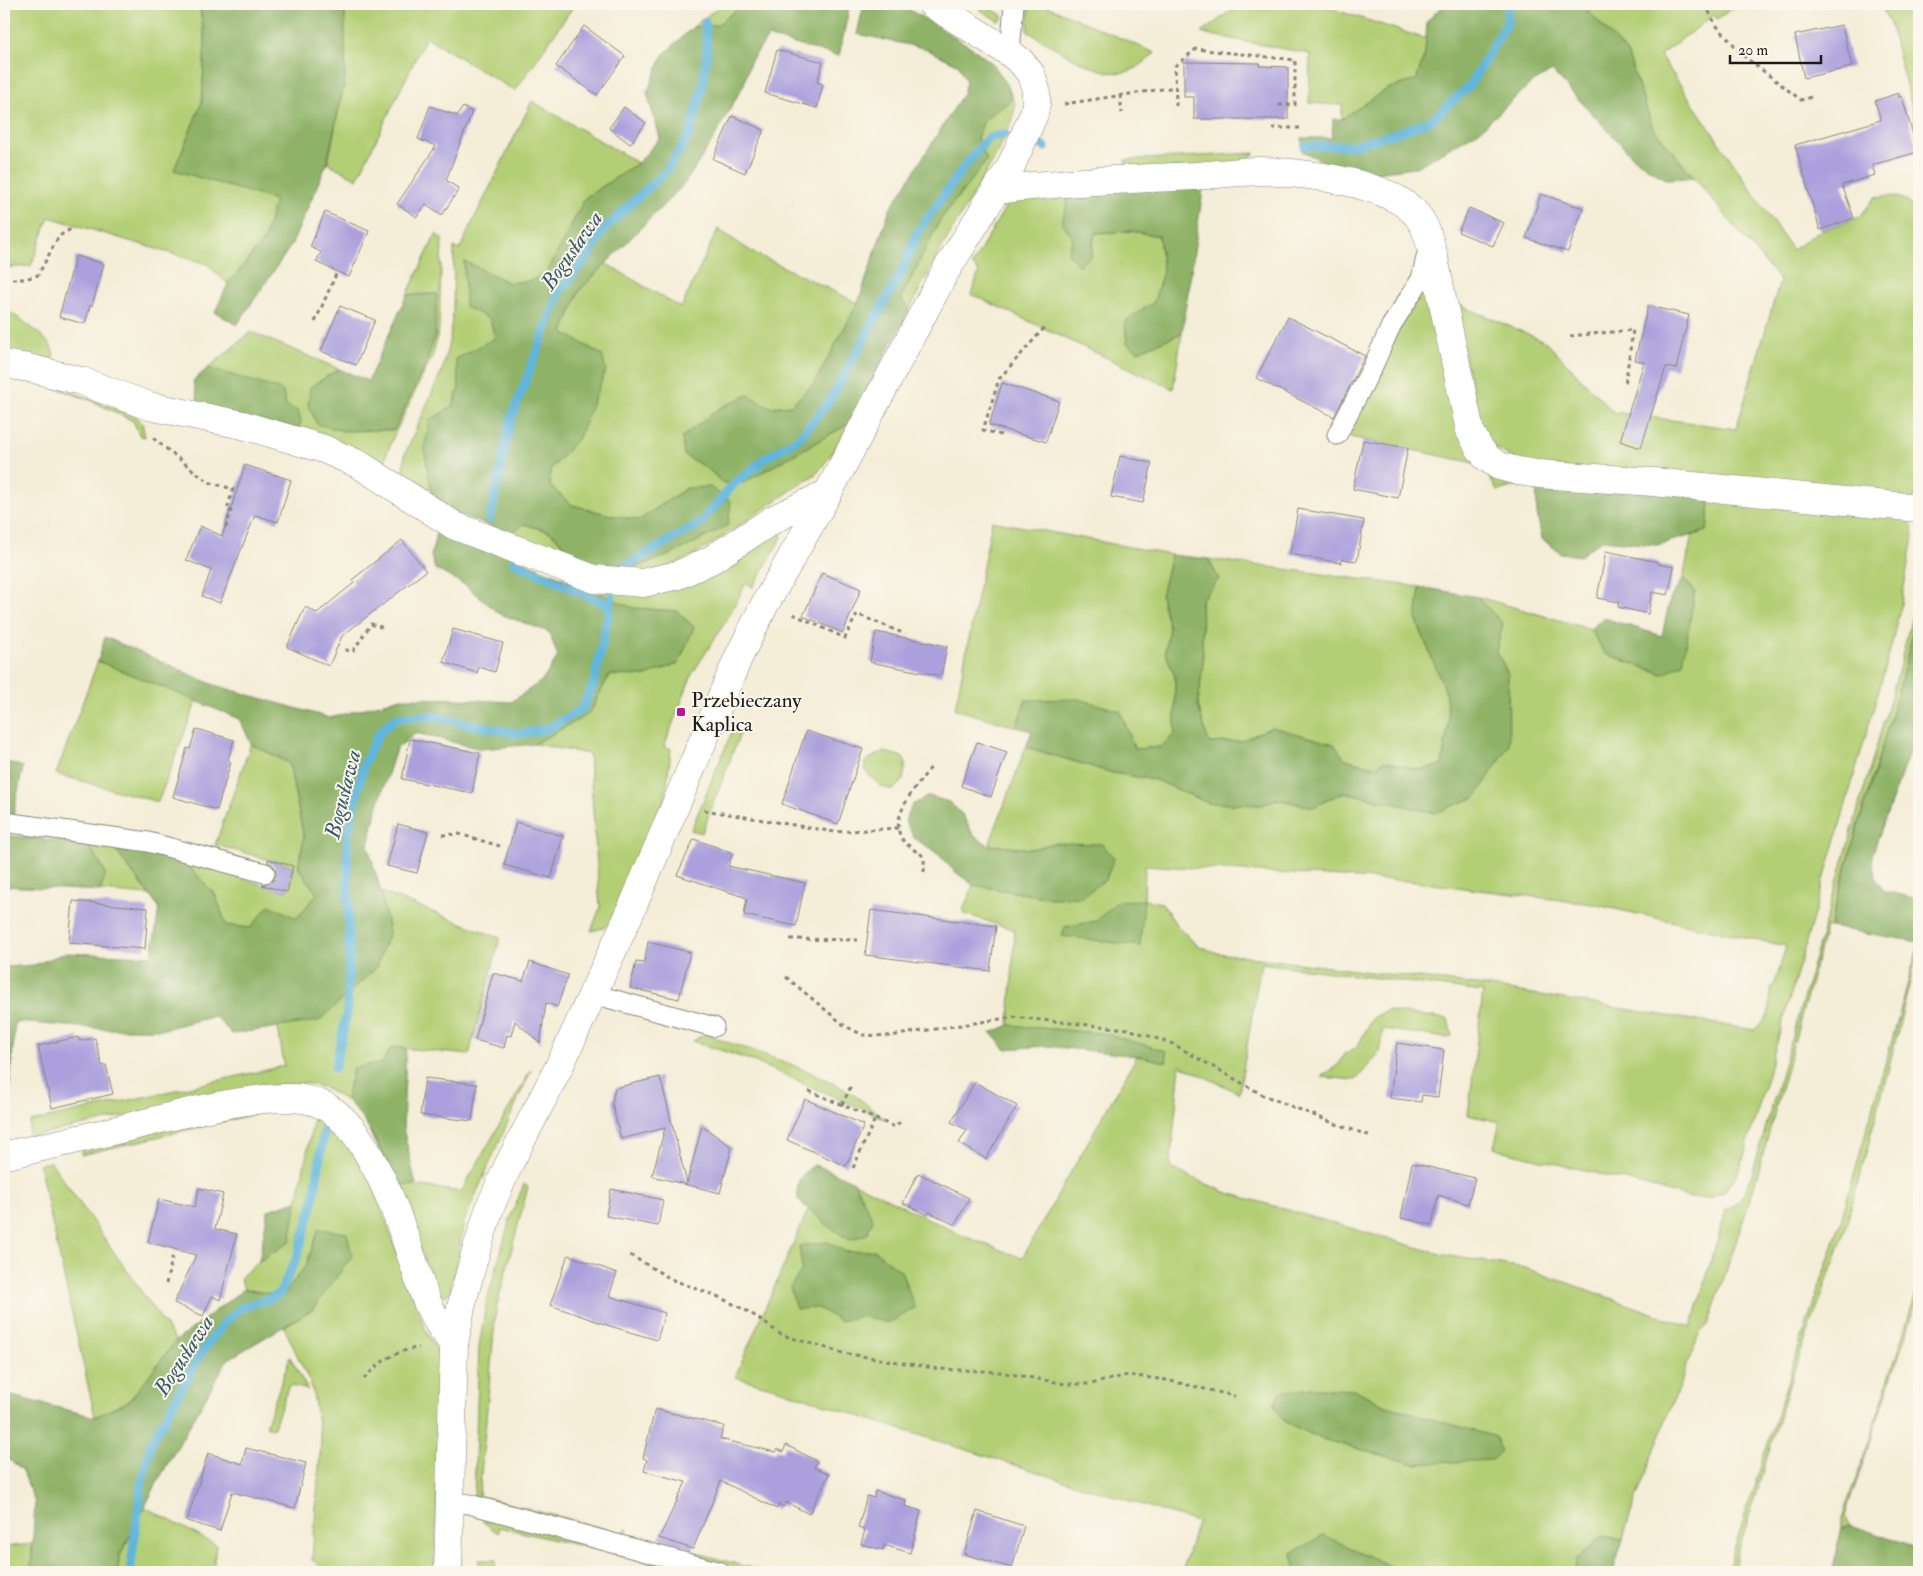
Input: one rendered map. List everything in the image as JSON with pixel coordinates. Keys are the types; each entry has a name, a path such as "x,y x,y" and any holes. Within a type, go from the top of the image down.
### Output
{"street":[{"path":"448,1572 454,1345 461,1307 490,1207 509,1164 559,1067 630,915 739,656 765,604 828,493 945,272 1010,168 1034,114 1036,90 1031,74 1022,63 1010,53 932,4"},
{"path":"995,190 1078,181 1243,171 1278,172 1340,181 1370,189 1394,198 1412,209 1423,224 1438,279 1470,431 1486,457 1499,466 1538,474 1653,482 1907,507 1916,507 1919,504"},
{"path":"4,364 29,368 80,381 148,406 243,425 324,449 360,465 455,526 594,579 643,583 678,575 711,560 774,519 828,493"},
{"path":"4,1154 65,1143 244,1102 300,1098 318,1103 336,1113 353,1131 368,1152 402,1228 422,1291 432,1314 454,1345"}],"lane":[{"path":"1010,53 1014,4"},
{"path":"1337,435 1374,366 1394,320 1421,279 1429,243"},
{"path":"4,822 148,842 265,873"},
{"path":"593,994 714,1027"},
{"path":"450,1501 469,1504 720,1572"}],"path":[{"path":"1705,4 1716,25 1746,57 1801,100 1815,96"},
{"path":"1176,106 1175,66 1196,49 1295,60 1294,105 1277,105"},
{"path":"1036,104 1054,106 1176,87"},
{"path":"1120,95 1122,113"},
{"path":"1272,128 1303,128"},
{"path":"4,279 25,279 38,274 58,236 71,228"},
{"path":"315,322 337,272"},
{"path":"1001,435 983,430 999,379 1045,327"},
{"path":"1570,336 1633,330 1625,385"},
{"path":"153,438 208,482 234,489 227,510 231,511 224,532"},
{"path":"785,610 845,638 857,614 905,634"},
{"path":"345,650 353,651 371,624 384,628"},
{"path":"924,872 925,858 922,853 908,846 901,838 899,828 900,812 910,794 932,766"},
{"path":"710,812 835,832 899,828"},
{"path":"442,835 459,834 500,846"},
{"path":"790,940 861,940"},
{"path":"786,977 844,1026 863,1035 890,1036 1013,1017 1128,1029 1173,1044 1263,1095 1371,1136"},
{"path":"842,1105 852,1084"},
{"path":"809,1091 894,1127 901,1121"},
{"path":"853,1168 874,1119"},
{"path":"166,1284 173,1254"},
{"path":"630,1255 673,1280 719,1297 782,1335 843,1353 940,1368 1000,1372 1066,1384 1091,1384 1128,1375 1166,1380 1235,1396"},
{"path":"364,1379 378,1363 408,1349 454,1345"}],"green space":[{"path":"4,4 199,4 205,40 202,102 174,170 275,200 264,240 228,284 207,264 49,217 31,266 4,268"},
{"path":"199,4 344,4 345,8 345,79 327,163 292,244 237,325 215,312 228,284 264,240 275,200 174,170 202,102 205,40"},
{"path":"344,4 575,4 515,91 426,37 357,179 328,163 345,79"},
{"path":"722,4 786,4 786,8 771,14 740,7 717,25 693,27"},
{"path":"786,4 850,4 839,56 768,37 750,62 744,84 714,138 685,183 579,291 563,332 602,355 606,370 579,437 551,469 550,486 572,505 639,520 687,488 710,487 731,502 728,525 677,552 658,559 639,565 602,568 579,560 550,532 524,524 511,534 437,506 431,490 424,447 430,420 453,406 459,388 456,359 495,338 490,319 465,307 464,261 509,283 530,281 547,273 585,198 638,163 660,138 647,93 663,55 693,27 717,25 740,7 771,14 786,8"},
{"path":"864,4 900,4 971,47 993,64 1007,84 1011,100 984,120 977,138 987,160 940,220 901,298 909,310 849,424 743,483 723,483 707,468 684,455 682,437 720,408 748,395 770,407 791,405 814,384 858,303 889,211 963,94 966,81 959,65 924,48 857,34"},
{"path":"971,4 982,4 1002,15 1002,19 998,21"},
{"path":"1029,4 1042,4 1155,53 1145,62 1125,72 1114,73 1089,65 1028,32"},
{"path":"1247,4 1317,4 1426,39 1425,54 1417,80 1387,89 1342,119 1342,105 1309,103 1310,54 1201,33 1233,9"},
{"path":"1445,4 1582,4 1627,53 1653,128 1694,178 1665,179 1634,158 1552,71 1530,84 1479,131 1416,167 1352,175 1302,151 1302,138 1332,138 1333,119 1342,119 1387,89 1416,80 1425,54 1427,21"},
{"path":"1582,4 1739,4 1717,19 1714,15 1660,55 1792,250 1818,232 1860,217 1875,197 1889,196 1901,198 1915,210 1919,216 1919,462 1915,499 1522,464 1483,440 1453,302 1546,342 1613,412 1736,429 1780,281 1653,128 1627,53"},
{"path":"1880,4 1919,4 1919,135 1890,24"},
{"path":"1007,84 1015,104 1013,119 995,157 938,254 909,310 901,298 940,220 987,160 977,138 984,120 1011,100"},
{"path":"532,101 638,163 585,198 547,273 530,281 509,283 464,261 490,319 495,338 457,359 459,388 453,406 437,506 402,481 405,454 443,368 450,338 453,309 454,247 459,250"},
{"path":"1255,153 1244,163 1128,171 1125,160"},
{"path":"1204,183 1182,333 1138,351 1127,343 1125,321 1154,302 1163,271 1159,236 1131,231 1095,233 1091,256 1078,266 1068,252 1073,238 1062,222 1071,190"},
{"path":"1071,190 1091,256 1095,233 1131,231 1159,236 1163,271 1154,302 1125,322 1127,343 1138,351 1182,333 1173,389 971,294 979,272 972,265 1010,199"},
{"path":"718,229 752,252 858,303 814,384 791,405 770,408 720,408 682,437 684,455 707,468 723,483 849,424 831,455 817,473 698,553 665,568 605,574 511,534 524,524 550,532 582,563 687,488 639,520 572,505 550,486 551,469 579,437 602,355 563,332 579,291 605,263 681,308"},
{"path":"436,234 442,239 439,328 433,355 395,433 383,469 296,431 208,368 251,332 339,369 310,387 343,431 437,294 407,295"},
{"path":"1425,282 1462,431 1520,479 1516,486 1497,491 1489,476 1475,463 1350,437 1352,426 1393,337"},
{"path":"437,294 435,336 426,364 394,430 343,431 317,424 308,405 310,387 339,369 368,381 407,295"},
{"path":"4,309 31,327 49,344 54,356 52,364 4,354"},
{"path":"208,368 282,390 286,405 299,412 301,423 296,431 209,409 198,401 193,381"},
{"path":"20,373 136,416 142,423 145,437 140,436 133,421 88,399 46,385"},
{"path":"1536,481 1711,495 1707,531 1657,545 1601,540 1580,556 1561,553 1542,539 1537,513"},
{"path":"1711,495 1906,518 1912,525 1913,537 1900,609 1889,655 1741,1167 1726,1191 1712,1197 1691,1198 1494,1147 1500,1122 1468,1115 1483,992 1261,963 1239,1093 1180,1065 1170,1168 1225,1192 1444,1255 1525,1268 1692,1327 1726,1210 1744,1194 1753,1171 1899,669 1919,587 1913,639 1904,673 1843,876 1830,927 1826,927 1752,1194 1708,1325 1699,1334 1631,1512 1623,1539 1602,1536 1576,1560 1575,1572 1403,1572 1383,1564 1292,1553 1296,1572 1182,1572 1197,1522 868,1419 782,1390 735,1377 826,1169 966,1237 1022,1258 1137,1056 1166,1062 1107,1034 1009,1025 1015,930 962,913 973,885 1051,898 1055,843 1032,849 989,845 1026,747 1113,773 1156,780 1208,803 1262,805 1276,799 1313,807 1344,792 1435,813 1508,674 1496,650 1503,624 1478,597 1590,629 1605,654 1663,674 1695,591 1683,578 1692,536 1707,531","holes":["1145,865 1408,881 1592,904 1786,946 1775,984 1770,988 1769,1012 1764,1021 1754,1030 1484,986 1217,953 1197,945 1177,926 1162,903 1144,900","1118,902 1140,946 1065,927 1097,921","1356,1390 1383,1405 1495,1437 1451,1461 1415,1464 1322,1439 1285,1422"]},
{"path":"992,521 1171,555 1161,596 1169,628 1165,651 1175,677 1175,734 1161,747 1135,749 1120,711 1026,700 1016,727 955,709"},
{"path":"438,525 633,608 677,611 694,627 679,663 646,676 609,675 590,713 534,744 481,749 416,733 396,749 377,808 368,846 381,892 389,932 376,968 319,1021 232,1034 215,1016 164,1029 106,1029 15,1022 8,1106 4,1121 4,967 34,965 65,953 152,956 159,907 116,851 145,852 184,861 216,896 226,925 251,928 269,905 297,918 317,894 298,867 304,839 289,763 251,744 240,719 98,661 105,637 214,685 330,718 401,698 511,702 543,680 558,656 549,632 500,614 465,585 435,569 431,556"},
{"path":"781,531 782,537 753,587 746,583 728,618 692,674 664,746 671,749 665,800 611,921 604,928 591,931 600,908 589,754 534,744 590,713 609,675 646,676 677,611 633,608 595,593 619,592 774,532"},
{"path":"1171,555 1208,559 1219,579 1201,600 1203,663 1198,705 1209,743 1241,741 1272,727 1334,744 1345,759 1375,767 1384,761 1419,770 1442,765 1449,720 1445,690 1416,619 1420,587 1478,597 1503,624 1496,650 1508,674 1509,745 1476,797 1435,813 1344,792 1313,807 1276,799 1262,805 1208,803 1156,780 1113,773 1026,747 1032,731 1016,727 1026,700 1079,699 1120,711 1135,749 1161,747 1175,734 1175,677 1165,651 1169,628 1161,596"},
{"path":"1208,559 1420,587 1416,619 1445,690 1449,720 1442,765 1419,770 1384,761 1375,767 1345,759 1272,727 1241,741 1209,743 1198,705 1203,663 1201,600 1219,579"},
{"path":"1683,578 1695,591 1683,663 1663,674 1605,654 1590,629 1604,618 1662,636 1670,599"},
{"path":"1919,603 1919,725 1872,855 1875,877 1884,891 1919,899 1919,942 1830,927 1900,685"},
{"path":"98,661 197,700 158,802 56,774"},
{"path":"733,729 741,731 702,833 691,830"},
{"path":"251,744 289,763 304,839 298,867 317,894 297,918 251,929 226,925 216,896 184,861 287,892 293,866 215,845"},
{"path":"883,751 902,757 906,763 903,780 893,790 880,786 865,771 865,762"},
{"path":"4,761 23,767 13,816 4,813"},
{"path":"929,796 949,802 962,814 974,836 989,845 1032,849 1055,843 1102,844 1114,858 1106,879 1082,897 1051,898 973,885 953,870 938,854 914,838 905,821 912,805"},
{"path":"4,835 88,844 106,873 100,891 4,886"},
{"path":"88,844 145,852 116,851 149,895 100,891 106,873"},
{"path":"381,892 500,938 469,1055 392,1047 382,1063 354,1068 346,1100 323,1087 304,1083 288,1084 248,1090 28,1137 30,1122 284,1066 278,1027 319,1020 389,932"},
{"path":"1144,900 1140,946 1062,936 1065,927 1096,921 1118,901"},
{"path":"1919,944 1885,1083 1843,1237 1790,1382 1732,1572 1727,1572 1840,1224"},
{"path":"1387,1011 1448,1019 1452,1036 1446,1038 1383,1029 1379,1053 1356,1080 1321,1077 1339,1064 1344,1054 1357,1047 1373,1017"},
{"path":"1009,1025 1107,1034 1166,1051 1167,1062 1137,1056 1047,1046 1005,1049 991,1033"},
{"path":"704,1034 785,1062 825,1079 861,1100 885,1119 753,1061 693,1041"},
{"path":"392,1047 406,1049 403,1128 416,1185 400,1185 376,1140 362,1118 346,1100 353,1068 382,1063"},
{"path":"531,1070 464,1221 450,1292 445,1296 439,1294 369,1130 400,1185 416,1185 461,1192"},
{"path":"267,1111 81,1155 83,1149 241,1112"},
{"path":"314,1117 333,1126 368,1173 426,1331 440,1356 435,1572 331,1572 312,1560 321,1442 312,1387 284,1327 313,1309 319,1229 306,1266 283,1297 244,1289 240,1278 259,1261 289,1242"},
{"path":"51,1162 176,1341 129,1401 95,1417 39,1164"},
{"path":"814,1165 854,1182 873,1220 867,1234 850,1240 831,1228 798,1200 798,1183"},
{"path":"524,1184 528,1187 496,1309 479,1496 622,1533 628,1528 623,1539 474,1499 479,1347 486,1304 510,1219"},
{"path":"297,1201 290,1242 259,1261 268,1210"},
{"path":"319,1229 347,1233 352,1256 313,1309 227,1360 159,1479 119,1557 118,1572 31,1572 35,1503 22,1469 4,1456 4,1394 95,1417 129,1401 176,1341 244,1289 283,1296 306,1265"},
{"path":"827,1242 846,1252 874,1250 901,1271 915,1308 888,1323 862,1316 840,1321 818,1308 796,1309 790,1287 802,1270 799,1246"},
{"path":"1919,1284 1913,1314 1845,1516 1851,1525 1842,1528 1842,1518 1873,1429"},
{"path":"290,1357 308,1390 289,1385 273,1429 266,1426"},
{"path":"1311,1388 1356,1390 1383,1405 1496,1437 1501,1451 1492,1460 1415,1464 1322,1439 1285,1422 1274,1405 1281,1392"},
{"path":"145,1507 216,1545 213,1572 118,1572 119,1558"},
{"path":"482,1521 499,1521 692,1572 499,1527 498,1533"},
{"path":"1851,1525 1919,1549 1919,1572 1831,1572 1842,1528"},
{"path":"1323,1535 1403,1572 1296,1572 1292,1553"},
{"path":"1602,1536 1623,1539 1613,1572 1575,1572 1576,1560"},
{"path":"655,1541 765,1572 744,1572 654,1547"},
{"path":"32,1544 31,1572 4,1572 4,1547"},
{"path":"479,1560 496,1560 495,1572 479,1572"}],"building":[{"path":"1842,25 1852,67 1804,78 1795,35"},
{"path":"584,26 625,56 597,95 556,66"},
{"path":"777,50 823,62 817,82 823,84 817,108 765,93"},
{"path":"1184,62 1260,63 1259,66 1288,67 1288,119 1194,119 1194,97 1184,97"},
{"path":"1898,93 1899,97 1902,97 1918,152 1872,165 1875,175 1842,185 1854,218 1820,230 1795,145 1881,120 1875,101"},
{"path":"430,106 457,116 463,107 472,112 446,180 459,189 442,215 426,204 417,217 397,204 436,146 418,139"},
{"path":"624,107 646,123 630,144 609,128"},
{"path":"732,116 764,130 745,173 713,159"},
{"path":"1541,194 1583,208 1568,252 1526,238"},
{"path":"1469,208 1504,223 1493,246 1458,232"},
{"path":"325,212 369,231 349,277 316,262 321,252 310,247"},
{"path":"76,256 104,264 85,324 59,317"},
{"path":"340,306 375,320 356,365 321,351"},
{"path":"1648,306 1689,315 1676,369 1666,367 1641,448 1620,441 1644,362 1635,360"},
{"path":"1288,317 1365,356 1334,417 1256,378"},
{"path":"1002,383 1059,401 1046,442 989,425"},
{"path":"1363,440 1408,448 1398,498 1353,489"},
{"path":"1120,456 1152,463 1143,503 1111,497"},
{"path":"245,465 291,480 278,522 255,515 220,603 202,596 211,570 186,560 200,526 222,536"},
{"path":"1298,509 1364,520 1357,561 1342,559 1341,563 1290,554"},
{"path":"402,540 426,571 342,636 329,666 287,647 305,607 317,613 354,583 352,580"},
{"path":"1606,551 1674,567 1668,595 1652,592 1648,614 1618,607 1619,602 1597,598"},
{"path":"822,573 861,589 843,633 803,616"},
{"path":"453,629 503,643 495,672 479,667 477,673 443,662"},
{"path":"876,632 947,646 941,676 870,662"},
{"path":"196,729 234,740 228,760 231,762 217,810 173,797 187,748 190,749"},
{"path":"806,731 863,749 838,824 782,804"},
{"path":"410,739 480,753 472,793 402,779"},
{"path":"977,742 1007,752 991,797 961,786"},
{"path":"516,822 563,836 551,878 504,865"},
{"path":"398,824 428,832 417,873 387,866"},
{"path":"694,839 733,853 728,866 805,883 796,926 744,915 747,898 677,875"},
{"path":"268,859 293,866 287,892 262,885 273,881 276,875 276,870 268,862"},
{"path":"73,901 148,908 145,949 69,943"},
{"path":"871,910 996,926 990,971 865,955"},
{"path":"648,942 690,952 679,999 630,988 636,962 644,963"},
{"path":"530,962 568,975 557,1007 546,1003 540,1043 515,1021 511,1036 507,1035 504,1048 475,1040 493,973 523,981"},
{"path":"78,1037 79,1041 95,1038 102,1066 106,1065 113,1094 52,1108 38,1046"},
{"path":"1397,1043 1444,1050 1438,1097 1422,1095 1421,1102 1390,1098"},
{"path":"660,1077 687,1183 702,1126 732,1147 720,1193 652,1176 665,1128 621,1139 612,1103 615,1088"},
{"path":"425,1078 477,1084 472,1121 420,1115"},
{"path":"975,1082 1017,1106 986,1159 959,1143 967,1130 951,1122"},
{"path":"805,1099 864,1125 846,1166 787,1140"},
{"path":"1412,1163 1475,1178 1468,1204 1438,1195 1432,1225 1401,1218"},
{"path":"918,1173 969,1198 955,1225 929,1212 928,1215 903,1203"},
{"path":"199,1188 223,1194 215,1229 237,1234 220,1300 212,1296 203,1316 174,1303 196,1255 148,1242 159,1199 195,1207"},
{"path":"611,1189 663,1200 658,1226 606,1216"},
{"path":"568,1255 617,1273 609,1296 665,1313 657,1340 550,1305"},
{"path":"655,1409 724,1426 720,1439 775,1452 777,1449 783,1452 786,1445 817,1461 814,1467 829,1474 809,1514 786,1502 784,1507 779,1504 777,1509 721,1481 693,1549 659,1538 686,1482 644,1471 647,1460 643,1458"},
{"path":"246,1448 306,1463 295,1508 232,1492 220,1531 187,1521 208,1453 242,1464"},
{"path":"875,1491 906,1500 905,1506 921,1511 910,1553 884,1545 883,1550 861,1544 865,1530 858,1528 867,1496 874,1498"},
{"path":"977,1511 1024,1526 1012,1568 964,1554"}],"waterway":[{"path":"1305,146 1355,145 1432,120 1470,85 1507,23 1508,4"},
{"name":"Bogusława","path":"490,519 511,419 560,291 591,252 605,228 666,171 690,134 702,88 707,52 705,22"},
{"path":"617,571 700,523 735,483 767,457 799,438 831,399 902,271 918,231 963,168 988,138 1005,134"},
{"path":"1037,143 1045,147"},
{"name":"Bogusława","path":"513,562 610,606"},
{"name":"Bogusława","path":"335,1068 347,1012 349,956 347,838 364,763 379,733 395,718 429,716 519,734 547,729 582,709 594,683 612,596"},
{"name":"Bogusława","path":"130,1572 142,1482 151,1443 202,1352 224,1323 242,1307 269,1299 280,1293 297,1257 313,1204 324,1131"}],"place":[{"name":"Przebieczany Kaplica","path":"681,712"}]}
